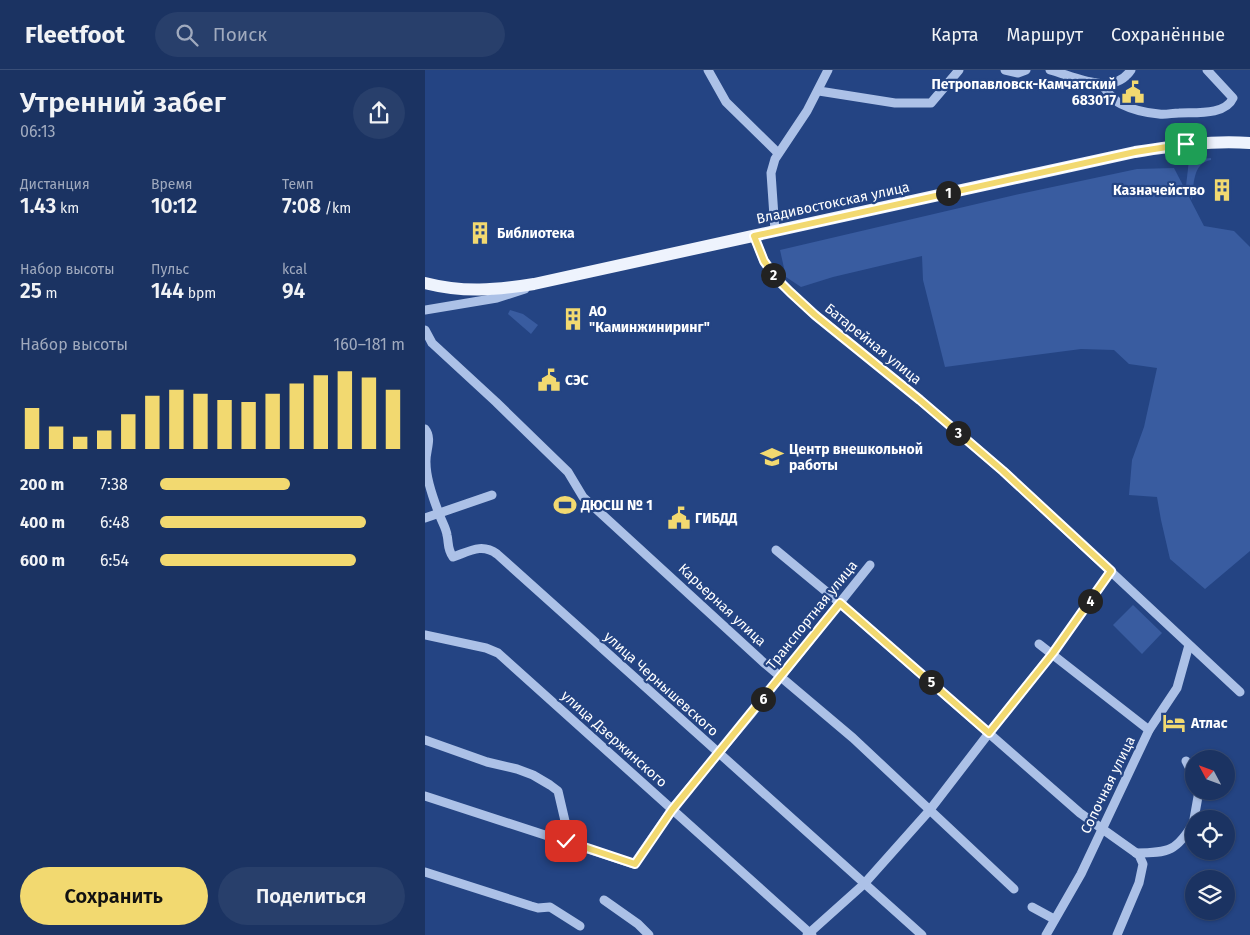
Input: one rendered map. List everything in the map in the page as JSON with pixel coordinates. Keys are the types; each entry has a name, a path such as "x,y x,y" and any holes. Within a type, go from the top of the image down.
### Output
{"main road":[{"name":"Владивостокская улица","path":"534,284 1135,152 1186,144 1249,142"},
{"path":"425,284 464,290 486,290 534,284"}],"street":[{"path":"708,70 726,102 778,152"},
{"path":"775,231 771,173 775,159 807,111 829,70"},
{"path":"819,91 895,103 931,103 959,70"},
{"path":"1005,70 1018,73 1026,70"},
{"path":"1050,70 1102,85 1122,81 1131,70"},
{"path":"1102,85 1121,104 1139,111 1162,115 1182,112 1202,114 1223,107 1230,103 1233,98 1207,70"},
{"name":"Батарейная улица","path":"754,236 764,261 776,278 790,292 815,315 920,400 1003,471 1240,692"},
{"name":"Владивостокская улица","path":"425,310 497,298 513,294 534,284"},
{"name":"Карьерная улица","path":"425,330 432,343 496,402 567,472 583,497 780,677 853,738 1014,888"},
{"path":"425,429 427,430 429,441 425,462 439,514"},
{"path":"425,518 493,495"},
{"name":"улица Чернышевского","path":"439,514 447,535 448,551 453,556 482,548 490,549 922,935"},
{"path":"776,550 840,603 1080,813 1141,858 1143,864 1141,876 1117,935"},
{"name":"Транспортная улица","path":"425,796 635,864 672,810 869,565"},
{"path":"809,934 864,884 929,810 1053,653 1111,571"},
{"name":"улица Дзержинского","path":"425,635 486,648 498,653 809,934"},
{"path":"1039,644 1053,653 1149,730"},
{"name":"Сопочная улица","path":"1045,935 1081,874 1149,730 1177,688 1189,646"},
{"path":"425,740 487,762 517,769 533,775 550,785 558,791 565,822 566,841"},
{"path":"1136,853 1167,851 1176,846 1185,837"},
{"path":"425,872 538,908 550,907 580,926"},
{"path":"604,900 638,924 649,935"},
{"path":"1032,907 1054,919"}],"shaded area":[{"path":"1211,158 1211,160 1205,162 1197,170 1192,200 1186,186 1189,160"},
{"path":"1174,168 1204,226 1234,231 1250,247 1250,551 1205,589 1170,559 1157,497 1129,495 1132,460 1144,427 1157,368 1129,364 1114,350 1081,349 945,367 923,280 922,256 833,277 801,287 786,277 780,250 1015,195 1137,169"},
{"path":"510,310 523,314 538,325 531,334 508,314"},
{"path":"1133,605 1162,633 1142,654 1113,625"}],"place":[{"name":"Петропавловск-Камчатский 683017","path":"1133,92"},
{"name":"Казначейство","path":"1222,190"},
{"name":"Библиотека","path":"480,233"},
{"name":"АО \"Каминжиниринг\"","path":"573,319"},
{"name":"СЭС","path":"549,380"},
{"name":"Центр внешкольной работы","path":"772,457"},
{"name":"ДЮСШ № 1","path":"565,505"},
{"name":"ГИБДД","path":"679,518"},
{"name":"Атлас","path":"1174,723"}],"route":[{"path":"566,841 635,864 695,780 840,603 989,733 1053,653 1111,571 1003,471 920,400 815,315 790,292 776,278 764,261 754,236 1135,152 1186,144"}]}
